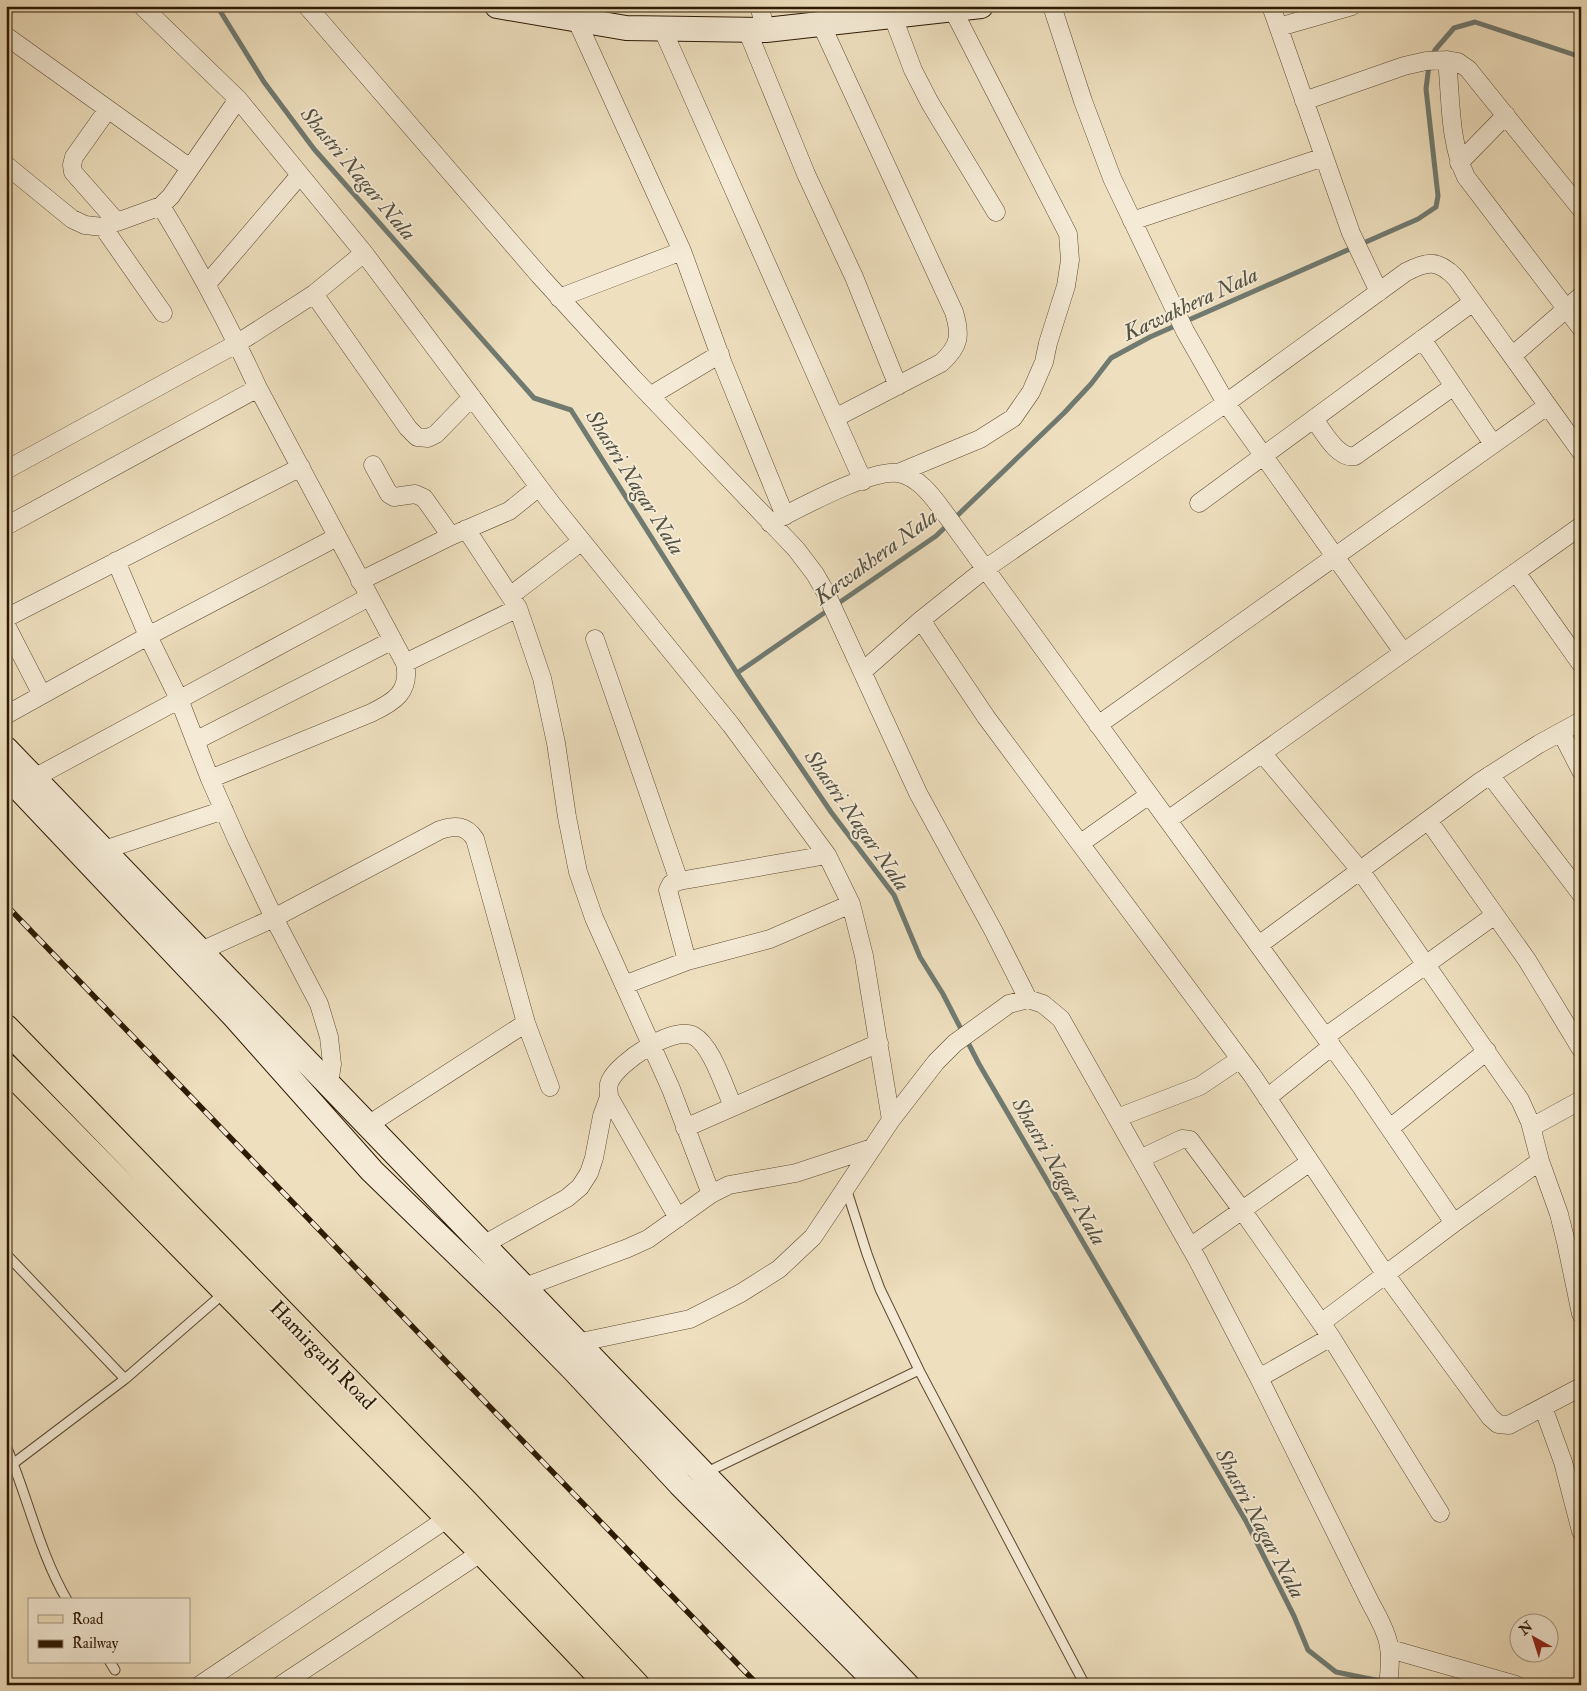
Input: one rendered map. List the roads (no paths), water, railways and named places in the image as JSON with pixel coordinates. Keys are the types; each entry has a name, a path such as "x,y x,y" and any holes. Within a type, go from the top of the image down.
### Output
{"main road":[{"name":"Hamirgarh Road","path":"6,1028 464,1501 636,1685"},
{"name":"Hamirgarh Road","path":"6,1067 482,1552 609,1685"}],"street":[{"path":"142,6 238,99 364,253 540,487 731,725 827,854 851,904 866,964 891,1120"},
{"path":"307,6 559,298 650,396 778,519"},
{"path":"497,6 576,20 622,17 662,28 756,30 893,17 980,6"},
{"path":"760,6 756,30 806,174 854,277 898,386"},
{"path":"1052,6 1083,101 1112,178 1186,331 1226,403 1403,652"},
{"path":"1271,6 1352,233 1379,292"},
{"path":"1278,27 1352,6"},
{"path":"778,519 843,488 878,475 898,473 980,439 1013,418 1032,392 1044,362 1066,286 1070,260 1068,234 953,10"},
{"path":"893,17 913,70 930,103 996,212"},
{"path":"576,20 682,251 778,519 826,593 918,793 993,930 1028,999"},
{"path":"821,24 954,312 959,329 958,340 941,363 835,418"},
{"path":"662,28 863,481"},
{"path":"9,43 108,109 190,168"},
{"path":"1304,100 1404,66 1438,60 1458,62 1468,69 1581,209"},
{"path":"1438,60 1459,163 1466,177 1565,310 1581,328"},
{"path":"6,165 72,219 85,226 110,224 161,206 171,196 238,99"},
{"path":"108,109 74,157 73,172 110,224 163,313"},
{"path":"1459,163 1506,115"},
{"path":"1132,221 1324,157"},
{"path":"207,284 300,175"},
{"path":"161,206 207,284 238,343 258,388 405,663 408,674 399,696 387,705 210,779"},
{"path":"559,298 682,251"},
{"path":"6,470 238,343 314,294 364,253"},
{"path":"862,672 921,620 985,569 1226,403 1379,292 1421,264 1433,263 1448,269 1581,452"},
{"path":"314,294 408,428 417,437 428,438 436,434 472,398"},
{"path":"1512,356 1581,296"},
{"path":"1199,503 1473,302"},
{"path":"1422,340 1494,444"},
{"path":"650,396 720,354"},
{"path":"1314,419 1340,452 1350,457 1355,456 1454,386"},
{"path":"6,526 258,388"},
{"path":"1098,725 1547,406"},
{"path":"373,464 389,494 394,497 415,494 424,498 458,532 514,602 542,678 556,743 567,817 578,872 594,918 670,1089 711,1194"},
{"path":"6,618 116,560 301,467"},
{"path":"898,473 911,478 927,491 944,512 1329,1041 1454,1223"},
{"path":"360,581 458,532 510,511 540,487"},
{"path":"1168,820 1581,526"},
{"path":"6,714 148,636 337,537"},
{"path":"405,663 514,602 582,541"},
{"path":"116,560 148,636 179,699 224,810 274,918 319,1004 329,1037 332,1064 329,1084"},
{"path":"1516,572 1581,664"},
{"path":"34,778 369,597"},
{"path":"921,620 986,717 1240,1060 1386,1275 1490,1417 1498,1424 1508,1425 1581,1387"},
{"path":"6,624 42,695"},
{"path":"595,639 679,881"},
{"path":"196,741 393,640"},
{"path":"1259,945 1490,775 1581,721"},
{"path":"1561,732 1581,772"},
{"path":"6,749 907,1685"},
{"path":"1262,753 1360,870 1520,1100 1532,1127 1540,1162 1561,1223 1581,1314"},
{"path":"6,775 235,1017 372,1171 552,1348 680,1484 879,1685"},
{"path":"1490,775 1581,894"},
{"path":"1080,843 1149,795"},
{"path":"104,850 224,810"},
{"path":"1428,820 1527,960 1581,1050"},
{"path":"201,951 274,918 440,830 449,827 465,828 475,839 526,1023 550,1087"},
{"path":"687,961 668,890 670,884 827,854"},
{"path":"624,986 687,961 770,939 851,904"},
{"path":"1267,1098 1329,1041 1426,964 1495,915"},
{"path":"552,1348 690,1319 741,1293 779,1269 813,1237 891,1120 936,1062 956,1043 1009,1004 1028,999 1043,1004 1061,1019 1190,1246 1259,1378 1370,1604 1386,1631 1390,1657 1388,1685"},
{"path":"368,1125 526,1023"},
{"path":"678,1218 610,1097 608,1087 616,1072 625,1063 650,1045 680,1034 692,1035 709,1052 733,1106"},
{"path":"685,1128 879,1044"},
{"path":"1390,1128 1487,1051"},
{"path":"1117,1118 1200,1086 1240,1060"},
{"path":"484,1244 567,1198 580,1187 589,1173 594,1158 602,1116 610,1097"},
{"path":"1532,1127 1581,1100"},
{"path":"1140,1159 1182,1139 1188,1139 1242,1210 1326,1330 1440,1513"},
{"path":"525,1287 648,1239 711,1194 729,1186 796,1173 872,1148"},
{"path":"1190,1246 1310,1162"},
{"path":"1259,1378 1326,1330 1386,1275 1454,1223 1540,1162"},
{"path":"1543,1407 1563,1462 1581,1531"},
{"path":"200,1685 448,1518"},
{"path":"281,1685 482,1552"},
{"path":"1390,1657 1516,1685"}],"lane":[{"path":"846,1187 880,1289 919,1370 1086,1685"},
{"path":"6,1254 124,1379"},
{"path":"14,1463 124,1379 226,1291"},
{"path":"704,1474 919,1370"},
{"path":"6,1446 14,1463 42,1547 56,1582 66,1598"}],"waterway":[{"name":"Shastri Nagar Nala","path":"217,6 264,82 314,149 534,398 571,410 737,673 831,812 894,895 920,957 943,994 979,1064 1247,1523 1294,1616 1308,1650 1336,1672 1400,1685"},
{"name":"Kawakhera Nala","path":"1432,57 1435,50 1454,28 1475,22 1581,57"},
{"name":"Kawakhera Nala","path":"737,673 936,536 1064,413 1091,384 1111,358 1150,337 1418,219 1436,207 1438,196 1426,89 1429,65"}],"railway":[{"path":"6,905 758,1685"}]}
